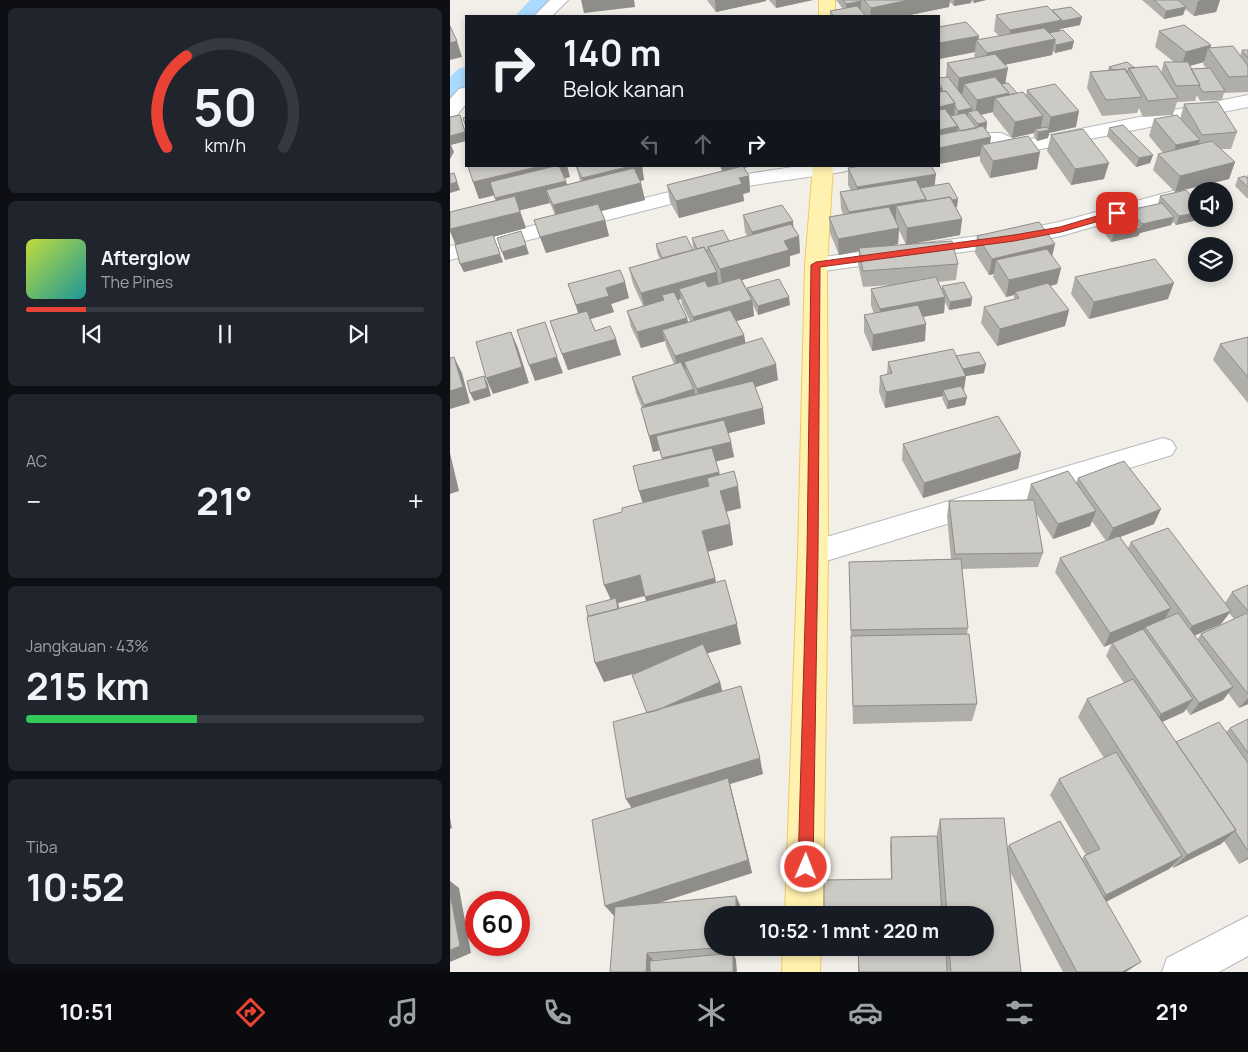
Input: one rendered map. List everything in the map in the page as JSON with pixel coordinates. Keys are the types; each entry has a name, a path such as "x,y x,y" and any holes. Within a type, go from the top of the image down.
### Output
{"main road":[{"path":"827,15 828,0"},
{"path":"804,906 816,265 829,167"},
{"path":"801,972 802,956"}],"street":[{"path":"543,15 560,0"},
{"path":"450,111 465,94"},
{"path":"940,148 980,139 1001,139 1013,146 1031,145 1248,102"},
{"path":"450,125 465,121"},
{"path":"450,253 734,182 829,167"},
{"path":"816,265 1014,238 1061,229 1173,196"},
{"path":"812,553 1163,448"},
{"path":"1181,972 1248,935"}],"building":[{"path":"843,0 861,0 861,1 846,4"},
{"path":"864,0 909,0 871,8"},
{"path":"1154,0 1178,0 1186,7 1166,11"},
{"path":"857,6 865,15 833,15 830,11"},
{"path":"1047,6 1062,20 1010,30 996,15"},
{"path":"1071,7 1082,17 1062,21 1052,10"},
{"path":"966,22 979,36 940,43 940,27"},
{"path":"1184,25 1211,45 1186,52 1159,31"},
{"path":"450,26 457,41 450,43"},
{"path":"1044,28 1055,39 987,53 976,40"},
{"path":"1063,30 1074,41 1056,45 1055,39 1049,33"},
{"path":"1233,46 1248,66 1248,76 1229,77 1208,48"},
{"path":"1242,50 1248,50 1248,58"},
{"path":"995,54 1008,68 959,78 947,63"},
{"path":"1127,62 1135,68 1129,68 1127,73 1125,69 1114,70 1109,67"},
{"path":"1164,62 1188,62 1200,85 1176,86"},
{"path":"1157,66 1178,98 1148,101 1129,68"},
{"path":"1210,68 1225,91 1203,92 1199,86 1191,69"},
{"path":"1125,69 1142,97 1106,100 1090,72"},
{"path":"948,77 972,108 958,111 955,103 946,91 942,90 940,78"},
{"path":"995,77 1009,93 977,100 964,84"},
{"path":"1008,83 1017,93 1008,95 1009,93 1001,84"},
{"path":"1055,84 1079,111 1051,117 1027,90"},
{"path":"946,91 955,103 940,107 940,92"},
{"path":"1023,92 1043,116 1015,122 995,98"},
{"path":"1218,102 1237,132 1202,135 1184,104"},
{"path":"945,109 958,126 940,130 940,110"},
{"path":"977,110 987,122 978,124 968,112"},
{"path":"965,113 977,128 961,131 950,116"},
{"path":"460,115 465,132 450,136 450,117"},
{"path":"1177,115 1200,140 1176,145 1154,119"},
{"path":"1123,125 1153,155 1139,158 1109,128"},
{"path":"983,126 991,137 940,148 940,135"},
{"path":"1047,127 1049,130 1038,132 1035,129"},
{"path":"1083,129 1109,163 1075,169 1051,135"},
{"path":"1028,136 1040,152 993,161 982,145"},
{"path":"1212,141 1235,162 1180,176 1158,154"},
{"path":"468,167 537,167 473,182"},
{"path":"551,167 559,167 566,181 495,198 490,182"},
{"path":"576,167 627,167 582,178"},
{"path":"739,167 744,167 749,176 739,178 742,184 676,201 667,185"},
{"path":"932,167 936,174 857,187 848,168"},
{"path":"634,168 641,183 553,205 546,190"},
{"path":"454,173 457,182 450,184 450,174"},
{"path":"1245,176 1248,179 1248,187 1238,178"},
{"path":"916,180 926,199 849,212 840,192"},
{"path":"949,183 958,199 952,200 950,197 927,201 920,188"},
{"path":"1186,190 1188,192 1188,214 1179,216 1160,196"},
{"path":"515,196 520,212 450,229 450,212"},
{"path":"950,197 962,219 907,228 896,206"},
{"path":"1162,203 1174,217 1142,224 1130,210"},
{"path":"598,204 605,220 540,237 534,220"},
{"path":"782,205 793,221 752,232 743,215"},
{"path":"889,207 899,228 838,239 829,217"},
{"path":"1124,208 1141,228 1114,234 1098,214"},
{"path":"1039,222 1055,244 992,259 977,236"},
{"path":"791,224 799,236 784,241 789,250 720,269 708,247"},
{"path":"723,230 729,241 708,247 708,251 704,247 697,249 692,238"},
{"path":"521,231 526,245 502,252 497,238"},
{"path":"493,235 500,254 460,264 455,245"},
{"path":"686,236 693,250 662,258 656,244"},
{"path":"952,241 958,264 863,271 859,248"},
{"path":"704,247 717,272 641,293 629,268"},
{"path":"1047,249 1061,268 1009,280 996,260"},
{"path":"1155,259 1174,283 1094,302 1075,277"},
{"path":"620,270 625,282 606,288 609,296 576,305 568,284"},
{"path":"936,277 945,297 880,309 871,289"},
{"path":"740,278 752,300 693,317 679,289 705,281 708,287"},
{"path":"779,279 789,297 758,306 747,288"},
{"path":"964,282 972,298 950,302 942,286"},
{"path":"1048,283 1069,310 1000,329 984,307 1019,298 1015,292"},
{"path":"674,292 687,318 637,332 627,311 664,300 662,295"},
{"path":"918,305 926,324 873,335 864,315"},
{"path":"730,310 744,335 675,356 662,330"},
{"path":"587,311 595,331 610,326 616,339 562,354 550,321"},
{"path":"545,322 557,357 529,365 517,330"},
{"path":"511,332 522,367 486,378 476,342"},
{"path":"1248,337 1248,377 1220,344"},
{"path":"762,338 776,364 697,389 684,362"},
{"path":"953,349 966,376 886,392 880,376 892,373 888,362"},
{"path":"979,352 986,364 963,369 956,356"},
{"path":"454,357 463,387 450,391 450,358"},
{"path":"681,362 694,389 644,405 632,377"},
{"path":"484,376 487,388 470,393 467,381"},
{"path":"753,381 763,408 649,436 641,408"},
{"path":"961,386 967,397 948,401 943,390"},
{"path":"998,416 1021,453 924,483 903,444"},
{"path":"724,420 731,442 662,458 656,436"},
{"path":"712,448 719,472 639,491 633,466"},
{"path":"1124,461 1161,509 1113,528 1078,478"},
{"path":"734,471 738,486 720,491 730,524 702,531 715,578 645,597 640,575 604,585 593,520 622,512 622,508 709,486 707,478"},
{"path":"1068,471 1096,511 1058,524 1031,484"},
{"path":"1034,500 1043,553 955,554 949,501"},
{"path":"1168,528 1231,611 1192,626 1131,542"},
{"path":"1119,536 1171,608 1110,633 1060,558"},
{"path":"961,559 968,628 851,630 849,562"},
{"path":"725,580 737,624 595,663 587,617"},
{"path":"1248,585 1248,611 1232,592"},
{"path":"616,598 618,609 588,616 586,606"},
{"path":"1178,613 1233,687 1199,703 1145,627"},
{"path":"1247,613 1248,615 1248,694 1201,634"},
{"path":"1143,629 1193,699 1161,714 1112,643"},
{"path":"969,634 977,704 853,706 851,636"},
{"path":"703,644 720,682 658,710 647,713 632,675"},
{"path":"1133,679 1236,830 1187,855 1087,699"},
{"path":"741,686 760,758 626,799 613,722"},
{"path":"1248,719 1248,753 1230,728"},
{"path":"1219,722 1248,763 1248,851 1236,830 1176,742"},
{"path":"1116,752 1182,856 1106,895 1084,856 1100,849 1059,779"},
{"path":"728,778 748,860 605,906 592,820"},
{"path":"1004,818 1021,972 951,972 950,956 994,956 994,906 946,906 940,819"},
{"path":"1060,821 1141,962 1122,972 1077,972 1009,845"},
{"path":"937,836 941,906 824,906 824,880 892,879 891,837"},
{"path":"450,893 460,946 450,950"},
{"path":"736,896 736,906 704,906 704,949 647,953 646,972 610,972 615,907"},
{"path":"704,956 733,956 733,972 650,972 650,961"},
{"path":"858,956 946,956 947,972 859,972"}],"waterway":[{"path":"526,15 542,0"},
{"path":"450,90 465,75"}],"route":[{"path":"806,867 816,265 1014,238 1061,229 1117,213"}]}
